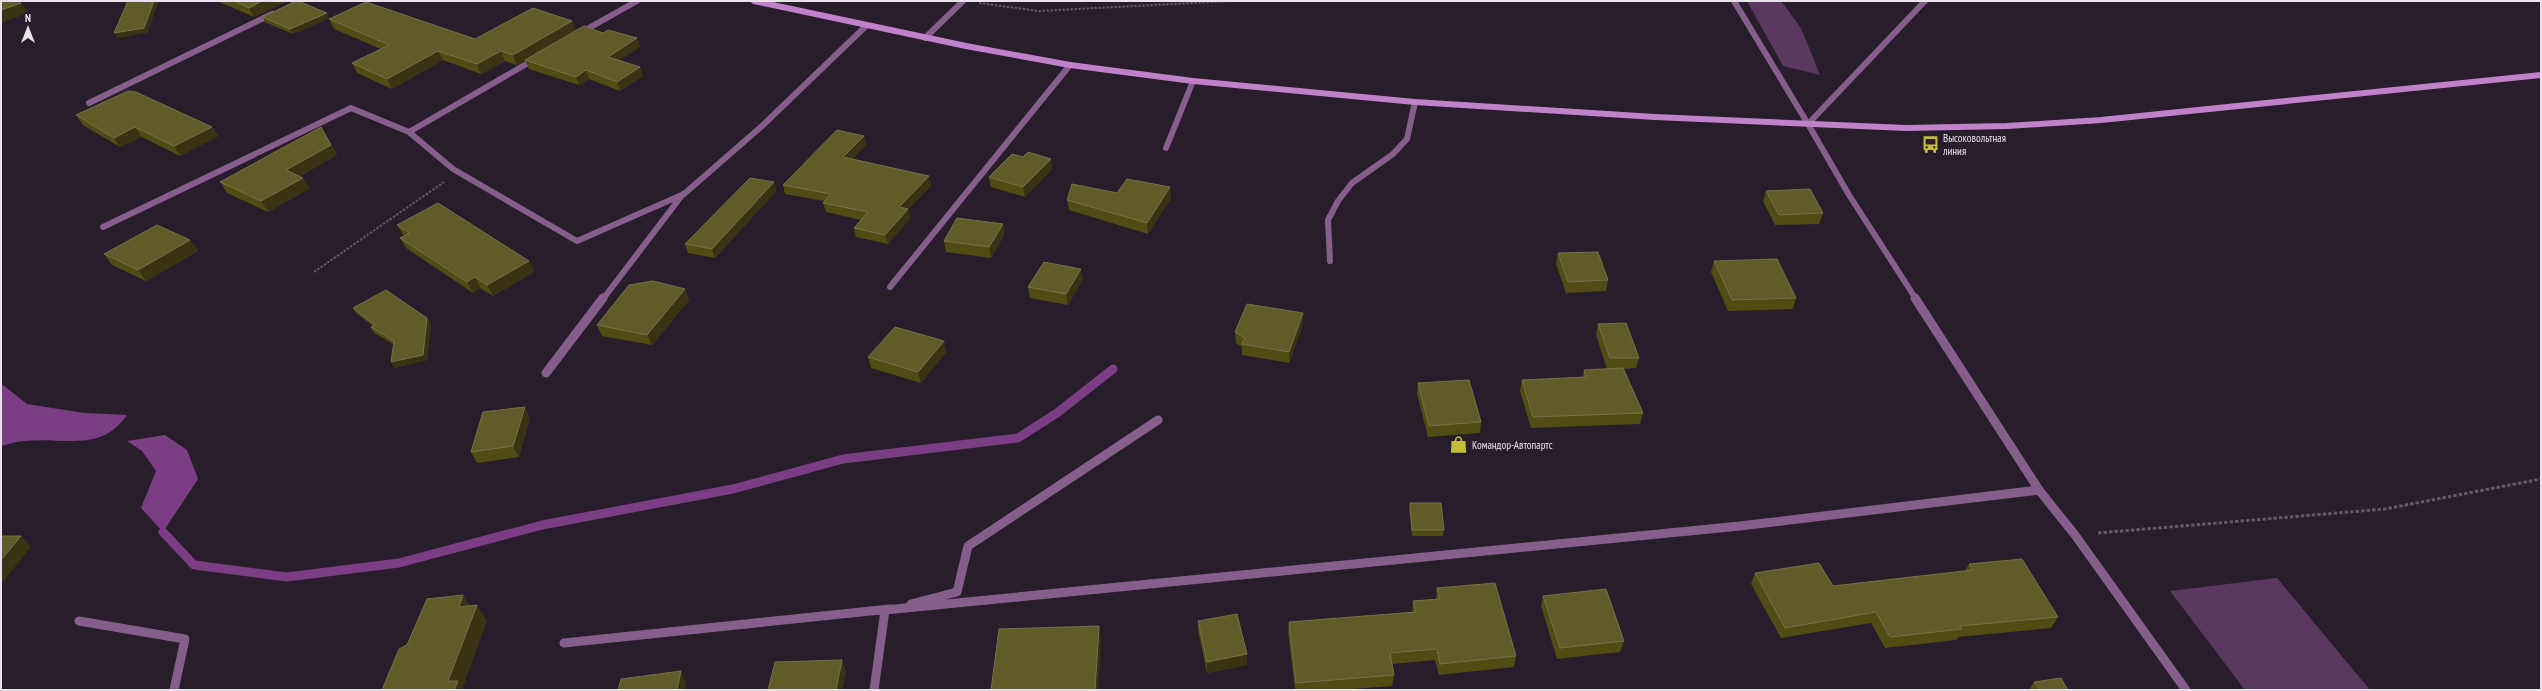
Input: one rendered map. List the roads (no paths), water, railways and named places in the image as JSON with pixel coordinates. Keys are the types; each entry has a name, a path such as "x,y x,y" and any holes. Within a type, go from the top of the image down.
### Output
{"main road":[{"path":"754,1 925,38 1070,65 1193,81 1415,102 1534,111 1808,124 1939,128 2051,123 2541,75"}],"street":[{"path":"574,37 637,1"},
{"path":"925,38 963,1"},
{"path":"1734,1 1849,195 2039,490 2075,535 2186,690"},
{"path":"1808,124 1925,1"},
{"path":"88,103 277,11"},
{"path":"546,373 684,194 762,126 866,26"},
{"path":"409,132 540,56"},
{"path":"890,287 1070,65"},
{"path":"1166,148 1193,81"},
{"path":"1330,262 1328,220 1331,214 1352,183 1393,154 1407,139 1415,102"},
{"path":"103,226 351,108 409,132 453,169 577,241 684,194"},
{"path":"885,610 957,592 968,546 1158,420"},
{"path":"564,643 885,610 1716,529 2039,490"},
{"path":"874,690 885,610"},
{"path":"79,621 185,639 174,690"}],"waterway":[{"path":"163,532 194,565 287,577 399,563 542,525 733,489 843,459 1018,438 1057,413 1113,369"}],"place":[{"name":"Высоковольтная линия","path":"1930,144"},
{"name":"Командор-Автопартс","path":"1459,445"}]}
